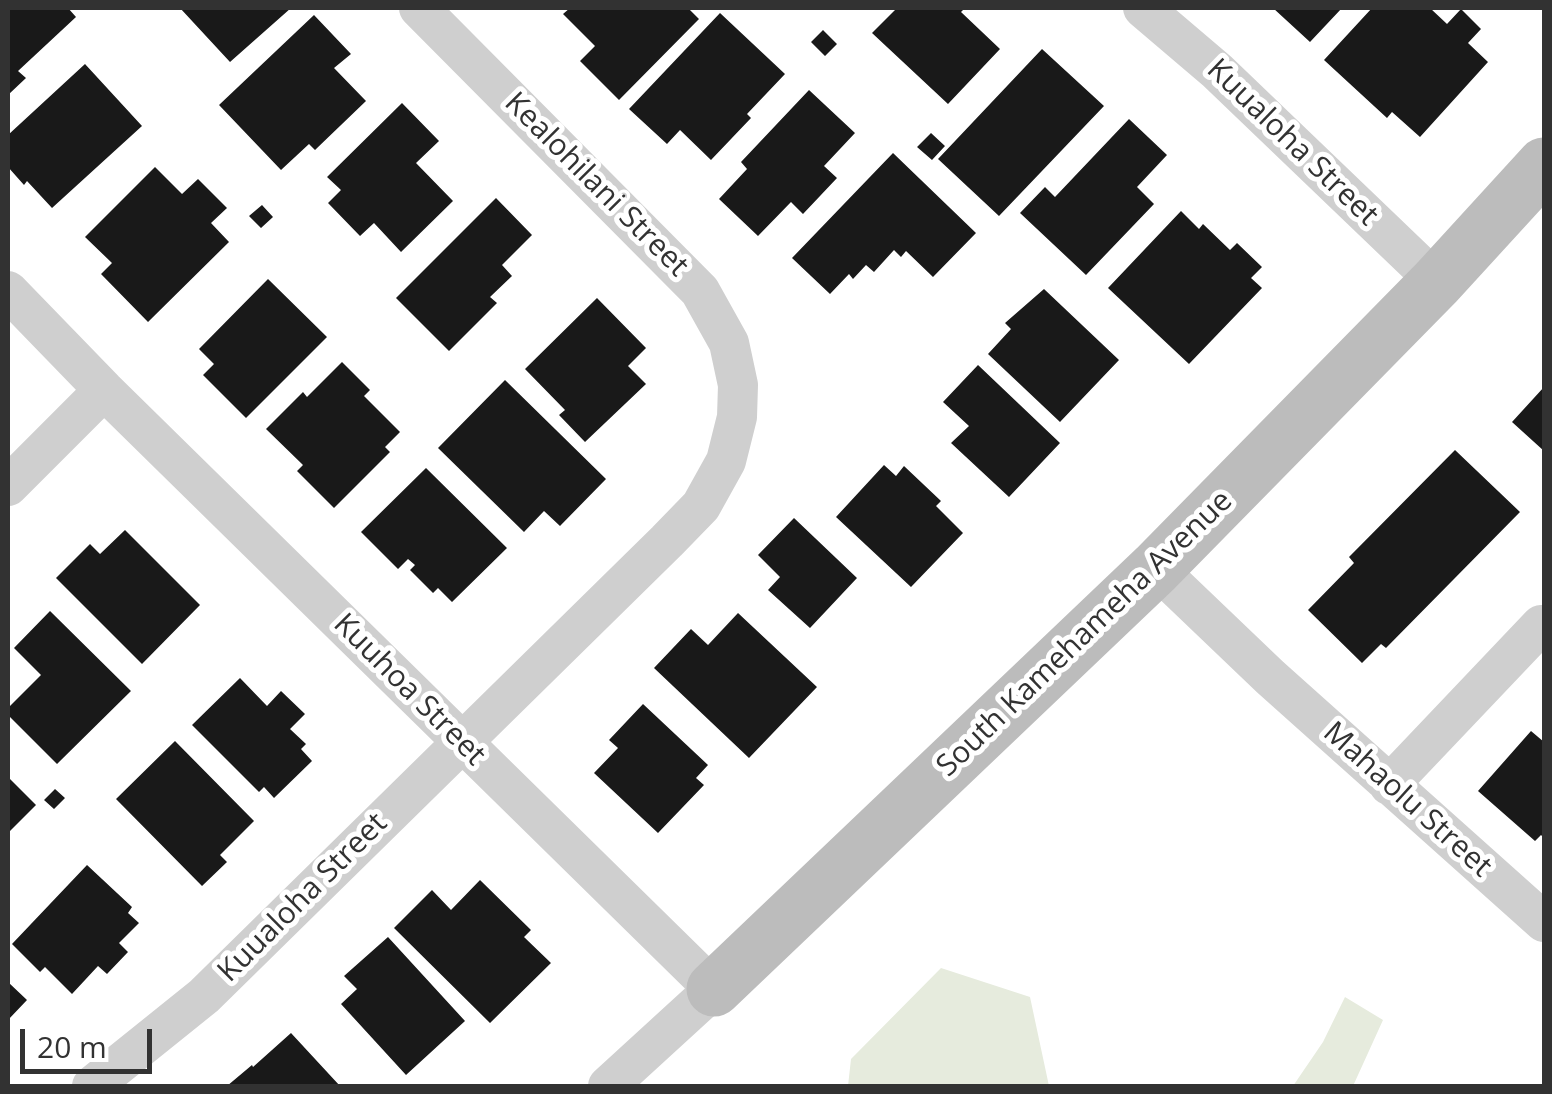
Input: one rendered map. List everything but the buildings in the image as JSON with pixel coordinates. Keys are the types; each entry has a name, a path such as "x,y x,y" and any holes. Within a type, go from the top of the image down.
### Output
{"street":[{"name":"Kealohilani Street","path":"419,8 700,291 729,343 738,385 738,418 726,461 701,506 462,742"},
{"name":"Kuualoha Street","path":"1143,8 1217,71 1437,282"},
{"name":"South Kamehameha Avenue","path":"608,1086 1156,568 1437,282 1544,165"},
{"name":"Kuuhoa Street","path":"8,291 104,390 714,988"},
{"path":"8,486 104,390"},
{"name":"Mahaolu Street","path":"1156,568 1270,677 1544,922"},
{"path":"1389,785 1540,625 1544,628"},
{"name":"Kuualoha Street","path":"92,1086 204,996 462,742"}],"shaded area":[{"path":"941,968 1030,997 1049,1086 848,1086 851,1059"},
{"path":"1345,997 1383,1020 1353,1086 1293,1086 1323,1042"}]}
